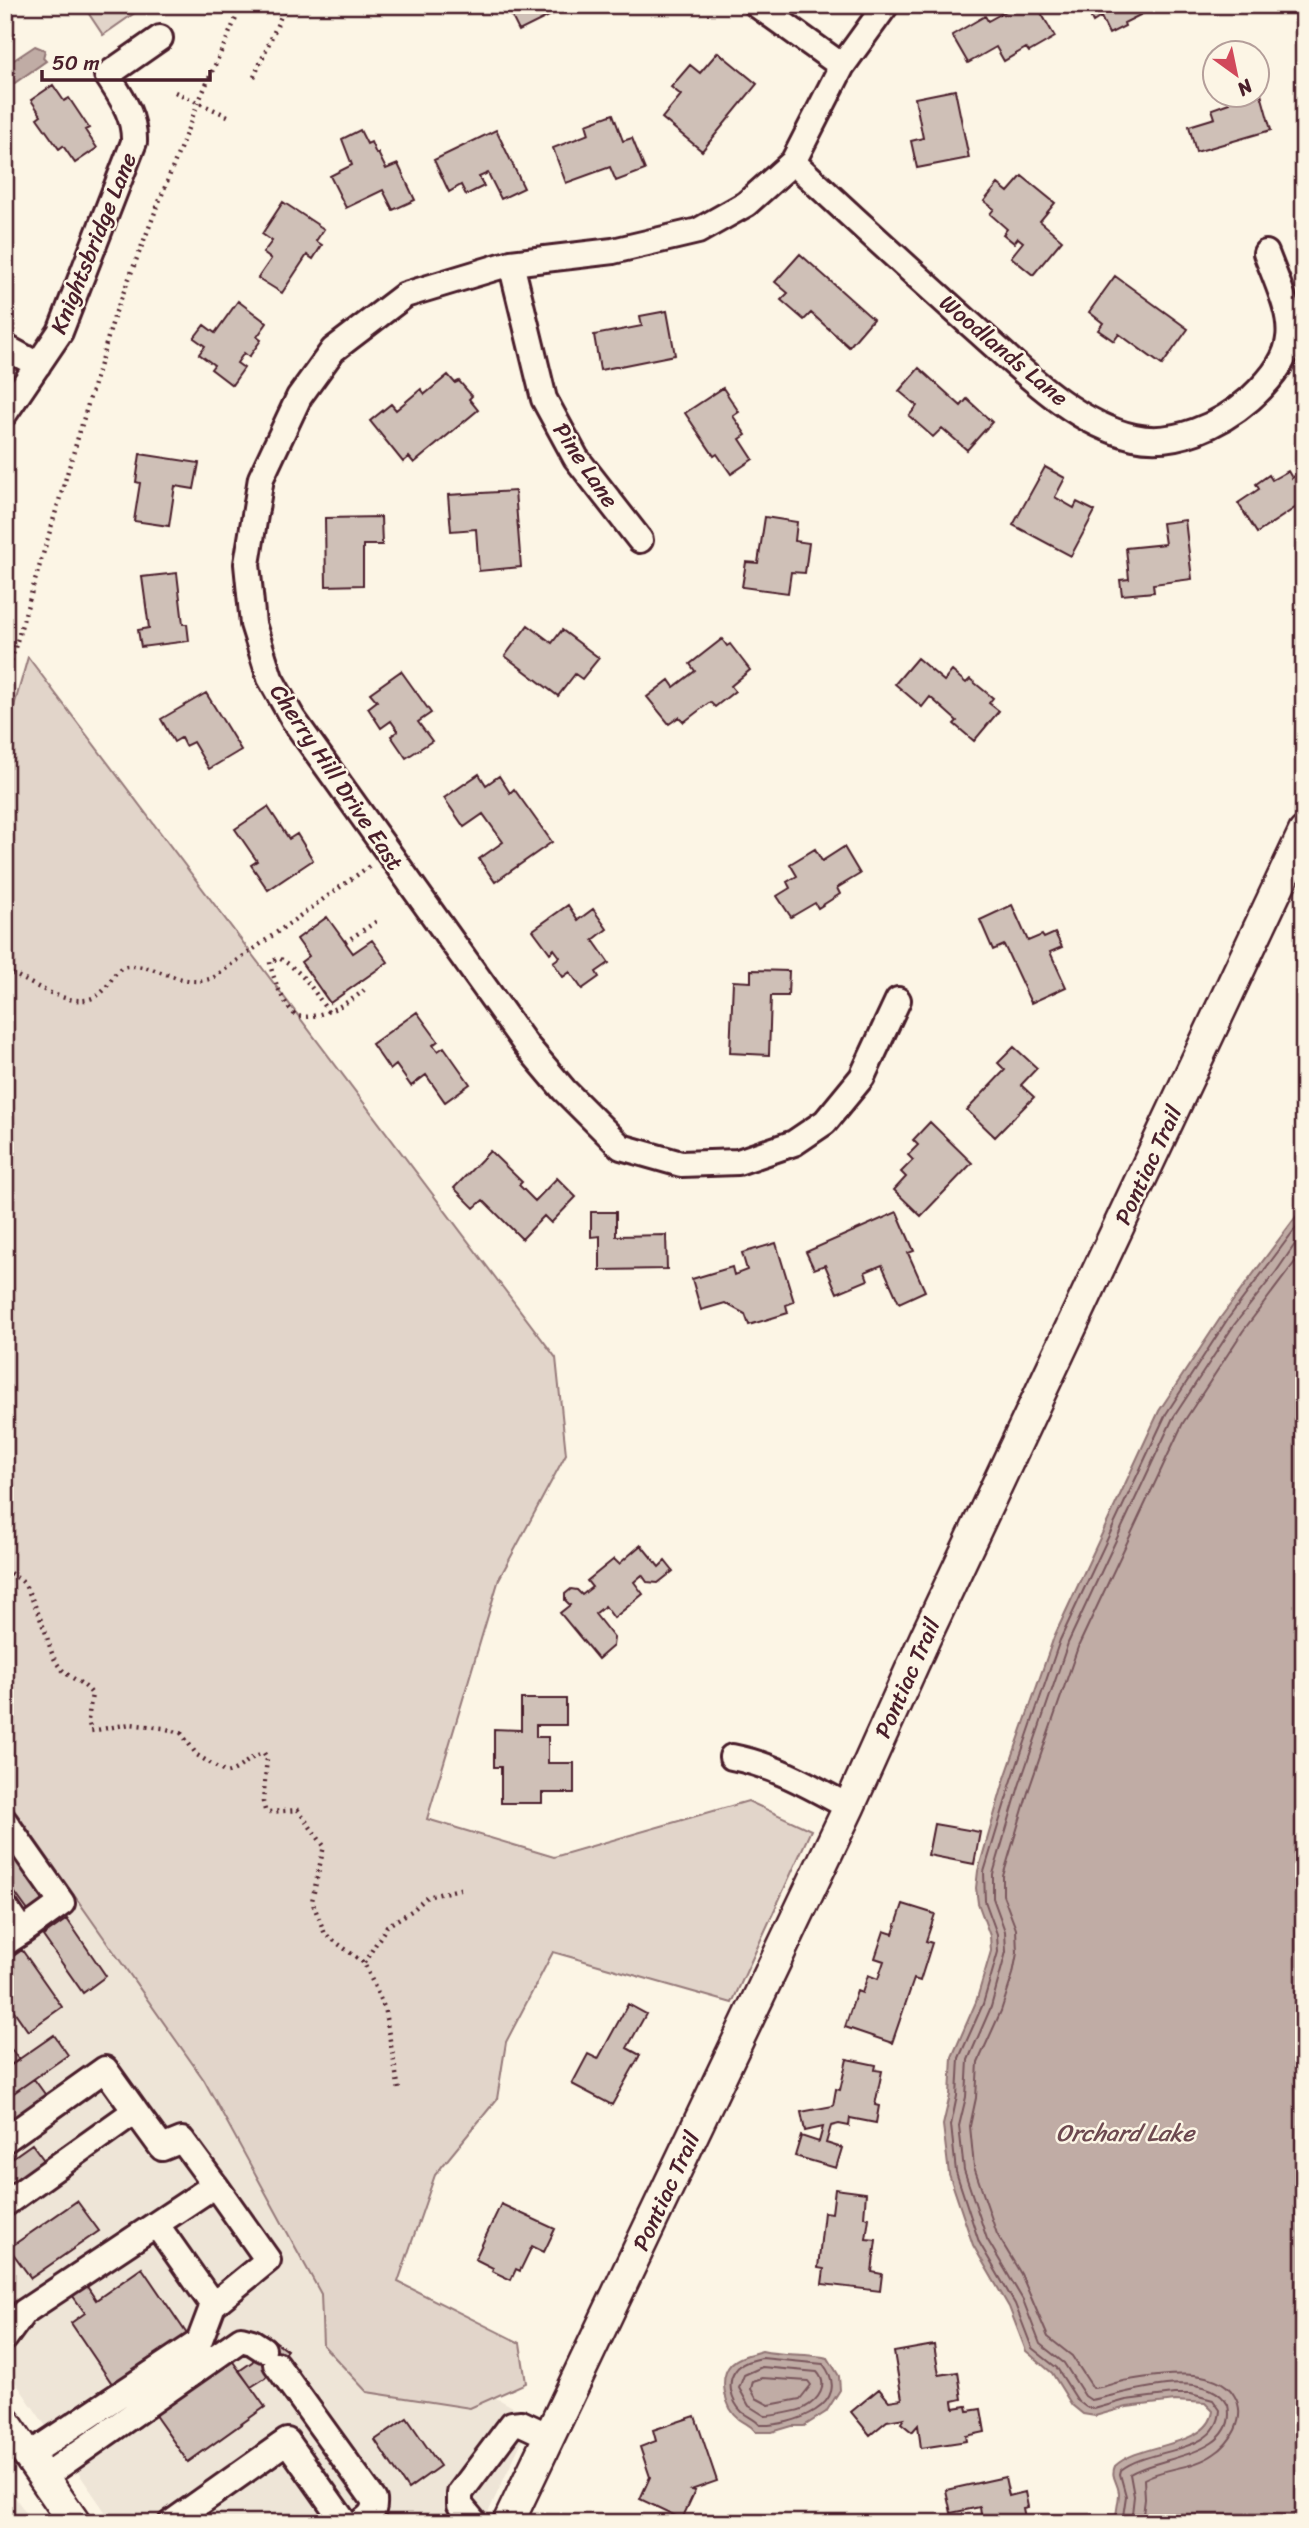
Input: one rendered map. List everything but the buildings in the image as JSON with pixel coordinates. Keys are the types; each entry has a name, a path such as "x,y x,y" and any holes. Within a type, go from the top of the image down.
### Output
{"main road":[{"name":"Pontiac Trail","path":"508,2523 849,1807 925,1638 1304,832"},
{"path":"5,2422 75,2523"}],"street":[{"path":"757,5 842,66"},
{"name":"Cherry Hill Drive East","path":"886,5 842,66 793,162 746,204 698,231 613,251 511,263 405,295 333,350 299,397 261,478 247,564 253,624 270,678 309,742 526,1045 564,1090 621,1147 681,1164 738,1162 794,1143 825,1122 862,1077 898,1000"},
{"name":"Knightsbridge Lane","path":"5,413 60,332 134,142 131,114 107,75 160,38"},
{"name":"Woodlands Lane","path":"793,162 891,254 1044,388 1100,426 1135,438 1165,438 1207,429 1237,410 1282,366 1292,338 1290,316 1266,253"},
{"name":"Pine Lane","path":"511,263 544,398 576,458 640,540"},
{"path":"5,347 38,365"},
{"path":"732,1757 753,1761 805,1783 849,1807"},
{"path":"5,1822 62,1903 14,1938 5,1907"},
{"path":"5,2140 105,2069 162,2148 182,2140 268,2260 213,2305 199,2342 36,2466"},
{"path":"5,2204 135,2110"},
{"path":"5,2338 24,2312 215,2185"},
{"path":"156,2224 213,2305"},
{"path":"36,2466 241,2339 269,2356 373,2500 371,2515 360,2523"},
{"path":"475,2523 460,2505 460,2493 512,2424 521,2423 549,2436"},
{"path":"171,2523 286,2441 345,2523"}],"path":[{"path":"5,681 115,314 198,103 242,5"},
{"path":"254,77 286,5"},
{"path":"175,92 230,117"},
{"path":"5,974 13,974 65,999 76,1000 90,999 102,993 117,971 125,965 146,966 190,982 201,982 213,978 388,853"},
{"path":"345,942 377,921"},
{"path":"328,1012 305,974 297,973 292,965 279,958 270,962 276,984 295,1015 306,1017 328,1012 356,998 364,990"},
{"path":"5,1568 10,1575 23,1582 59,1666 69,1676 85,1684 92,1694 88,1720 91,1731 130,1724 163,1728 181,1734 197,1755 226,1773 237,1770 256,1755 264,1754 267,1758 262,1802 265,1810 298,1810 324,1846 312,1901 325,1934 364,1963 384,2007 399,2090"},
{"path":"364,1963 387,1926 413,1910 427,1897 464,1888"}],"shaded area":[{"path":"83,5 146,5 103,35"},
{"path":"28,657 556,1358 566,1454 499,1579 427,1819 554,1857 748,1801 811,1830 732,2003 553,1952 506,2042 497,2099 435,2175 398,2282 520,2343 526,2383 470,2408 367,2392 323,2345 321,2294 204,2080 5,1797 5,738"},
{"path":"5,1797 160,2015 377,2333 533,2418 483,2523 113,2523 5,2367"},
{"path":"5,2483 33,2523 5,2523"}],"water":[{"path":"35,46 45,50 43,58 46,61 9,87 5,84 5,66"},
{"name":"Orchard Lake","path":"1304,1206 1304,2523 1116,2523 1119,2493 1114,2476 1115,2466 1140,2452 1199,2432 1208,2423 1213,2411 1205,2403 1175,2401 1127,2407 1095,2416 1083,2414 1072,2405 1052,2373 1026,2351 1009,2307 973,2245 949,2174 943,2125 950,2095 952,2057 976,2002 991,1951 990,1936 978,1903 978,1871 1004,1781 1054,1637 1159,1411 1221,1317"},
{"path":"762,2351 828,2358 839,2376 840,2390 826,2412 804,2426 792,2426 772,2432 756,2432 739,2419 730,2408 725,2393 727,2370 738,2359"}]}
